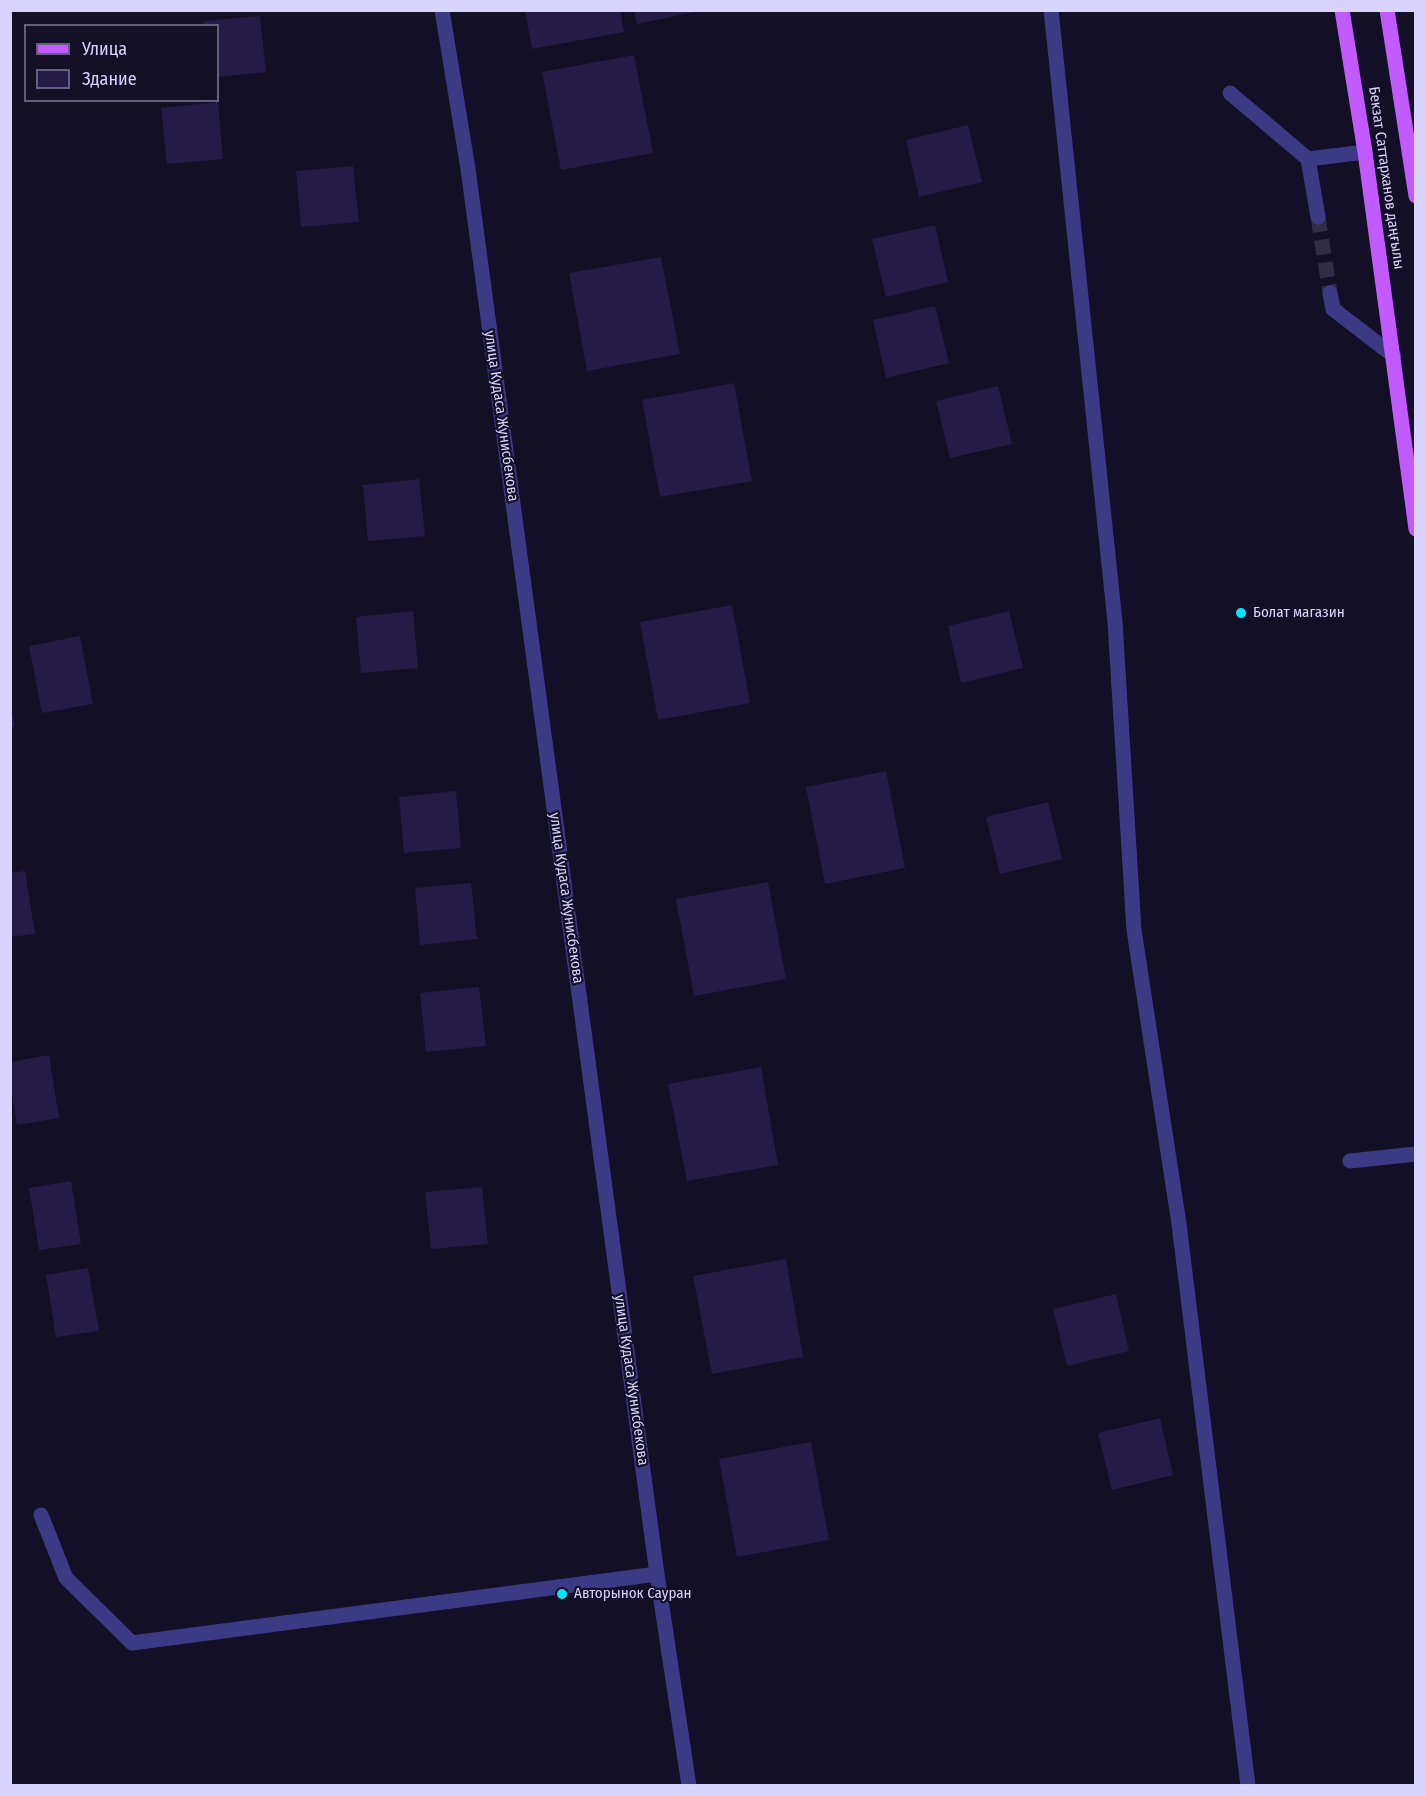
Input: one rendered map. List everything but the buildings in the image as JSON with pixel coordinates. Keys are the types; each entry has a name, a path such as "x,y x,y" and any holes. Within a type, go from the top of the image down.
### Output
{"main road":[{"name":"Бекзат Саттарханов даңғылы","path":"1342,10 1365,152 1416,529"},
{"name":"Бекзат Саттарханов даңғылы","path":"1387,10 1412,146 1416,196"}],"street":[{"name":"улица Кудаса Жунисбекова","path":"442,10 470,181 657,1574 688,1785"},
{"path":"1051,10 1115,622 1134,930 1179,1224 1248,1785"},
{"path":"1230,93 1308,159 1318,217"},
{"path":"1308,159 1365,152"},
{"path":"1330,293 1333,309 1394,356"},
{"path":"1350,1161 1416,1154"},
{"path":"41,1515 66,1578 132,1643 657,1574"}],"tunnel":[{"path":"1318,217 1330,293"}],"place":[{"name":"Болат магазин","path":"1241,613"},
{"name":"Авторынок Сауран","path":"562,1594"}]}
